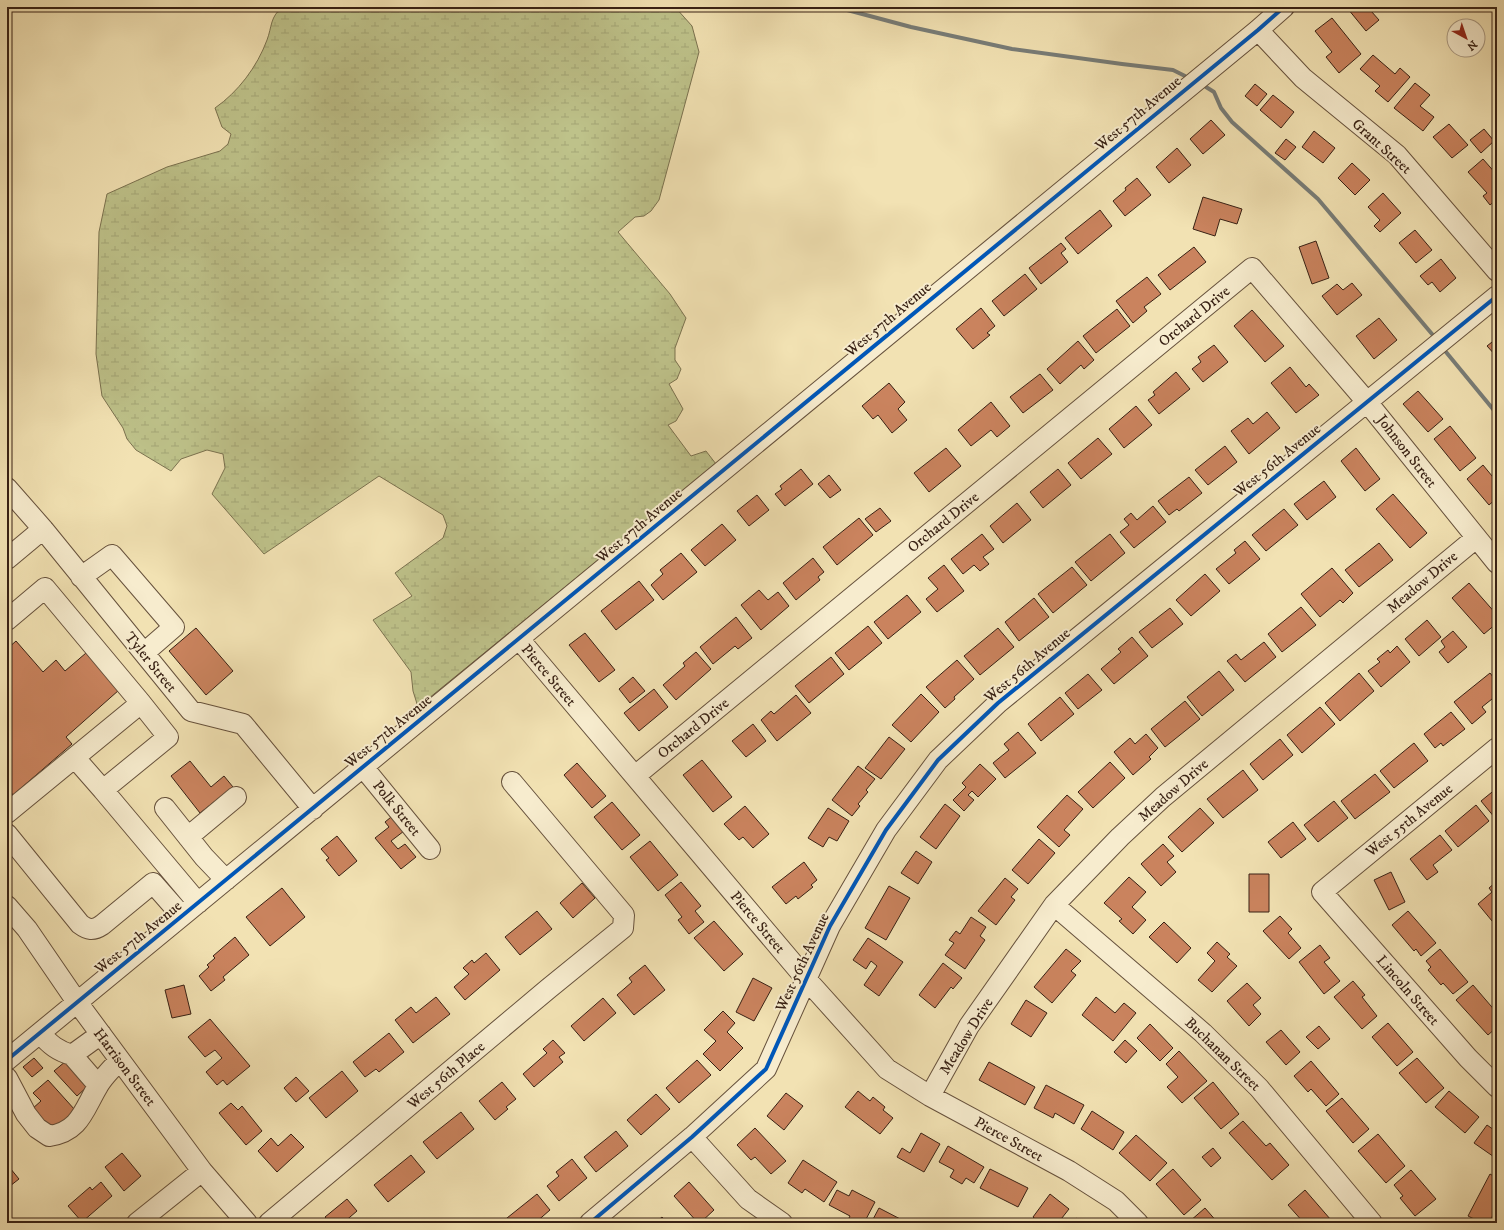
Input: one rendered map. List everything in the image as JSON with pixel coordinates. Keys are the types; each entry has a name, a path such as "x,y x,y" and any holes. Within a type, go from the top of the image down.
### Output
{"street":[{"name":"Grant Street","path":"1270,16 1303,78 1397,155 1497,271"},
{"name":"West 57th Avenue","path":"7,1060 519,639 1270,16"},
{"name":"Johnson Street","path":"1252,268 1367,402 1497,563"},
{"name":"Orchard Drive","path":"635,776 1252,268"},
{"name":"West 56th Avenue","path":"590,1223 692,1137 766,1069 830,926 886,830 938,760 998,703 1497,296"},
{"name":"Tyler Street","path":"7,488 43,529 191,711 243,724 313,809"},
{"path":"7,559 43,529"},
{"name":"Meadow Drive","path":"930,1096 969,1026 1054,905 1120,837 1163,797 1476,538"},
{"path":"81,577 112,555 174,627 144,653"},
{"path":"7,620 45,588 168,737 103,790"},
{"name":"Pierce Street","path":"519,639 807,980 887,1070 930,1096 1068,1171 1116,1201 1138,1223"},
{"path":"7,813 141,703"},
{"name":"West 55th Avenue","path":"1322,892 1497,748"},
{"path":"74,758 103,790 198,903"},
{"name":"Polk Street","path":"363,767 430,849"},
{"name":"West 56th Place","path":"270,1223 548,989 623,928 624,915 512,782"},
{"path":"188,837 236,797"},
{"path":"165,808 204,857 226,880"},
{"path":"7,834 80,924 87,929 95,929 102,925 169,868"},
{"path":"153,883 182,916"},
{"name":"Lincoln Street","path":"1322,892 1468,1058 1497,1087"},
{"name":"Buchanan Street","path":"1054,905 1203,1033 1259,1088 1372,1223"},
{"name":"Harrison Street","path":"7,906 27,929 77,1002 202,1171 247,1223"},
{"path":"40,1033 54,1048 62,1052 72,1054 84,1048 101,1034"},
{"path":"72,1054 98,1085"},
{"path":"7,1078 26,1114 38,1128 49,1136 59,1135 81,1118 98,1085 120,1060"},
{"path":"692,1137 748,1199 782,1223"},
{"path":"137,1223 202,1171"}],"green space":[{"path":"283,7 675,7 692,26 699,52 659,200 651,211 644,216 635,217 618,232 670,294 686,318 675,348 675,360 681,369 677,379 669,384 683,409 676,421 668,425 691,456 706,451 716,464 418,707 413,691 411,672 373,620 412,596 395,573 443,538 447,526 443,515 379,476 264,554 212,494 225,468 223,454 207,450 181,459 171,471 136,450 127,439 123,428 102,396 96,354 99,232 107,194 167,167 220,151 228,144 231,134 222,127 215,108 239,87 246,78 263,50 276,14"}],"building":[{"path":"1351,7 1375,7 1371,11 1379,20 1366,31 1348,9"},
{"path":"1332,18 1361,54 1339,73 1326,57 1332,52 1315,31"},
{"path":"1373,55 1395,74 1400,68 1410,77 1388,102 1375,91 1380,86 1360,69"},
{"path":"1415,83 1430,95 1420,106 1434,117 1423,131 1394,108"},
{"path":"1255,84 1267,94 1257,106 1245,96"},
{"path":"1273,95 1294,112 1281,128 1260,110"},
{"path":"1211,120 1225,135 1203,154 1190,139"},
{"path":"1449,124 1468,145 1452,158 1433,137"},
{"path":"1484,129 1494,141 1481,153 1470,140"},
{"path":"1314,131 1335,148 1323,163 1302,147"},
{"path":"1286,139 1296,147 1285,160 1275,153"},
{"path":"1177,148 1191,165 1169,183 1156,167"},
{"path":"1483,159 1497,175 1497,199 1490,205 1483,196 1487,193 1468,172"},
{"path":"1352,163 1370,180 1355,195 1338,178"},
{"path":"1137,178 1151,195 1125,216 1113,201"},
{"path":"1383,193 1401,213 1380,232 1374,226 1380,220 1368,207"},
{"path":"1203,197 1242,209 1237,224 1220,219 1215,236 1193,229"},
{"path":"1100,210 1112,226 1078,254 1065,238"},
{"path":"1415,230 1432,250 1416,263 1399,243"},
{"path":"1316,241 1329,278 1312,284 1299,247"},
{"path":"1061,243 1066,249 1061,253 1068,262 1041,284 1029,268"},
{"path":"1194,247 1206,262 1170,290 1158,275"},
{"path":"1441,259 1456,278 1440,292 1432,282 1428,285 1420,276"},
{"path":"1025,274 1037,289 1004,316 992,301"},
{"path":"1147,277 1161,294 1144,307 1147,311 1133,323 1116,301"},
{"path":"1352,283 1362,295 1337,315 1322,296 1337,284 1343,290"},
{"path":"981,308 995,326 987,333 990,335 973,349 956,329"},
{"path":"1117,309 1130,326 1096,353 1083,336"},
{"path":"1252,310 1284,346 1265,362 1234,326"},
{"path":"1379,318 1397,340 1374,359 1356,336"},
{"path":"1497,338 1497,357 1487,346"},
{"path":"1078,341 1094,360 1084,369 1081,365 1060,384 1047,369"},
{"path":"1214,345 1228,362 1203,382 1192,369 1201,362 1198,357"},
{"path":"1290,367 1306,387 1309,384 1319,395 1296,413 1271,383"},
{"path":"1176,372 1190,389 1159,414 1148,400 1155,395 1153,392"},
{"path":"1040,374 1053,390 1023,413 1010,397"},
{"path":"889,383 905,402 898,409 907,420 892,433 878,415 873,419 862,406"},
{"path":"1418,391 1443,419 1428,432 1403,404"},
{"path":"991,402 1010,426 997,437 991,430 971,446 958,430"},
{"path":"1136,406 1152,425 1124,448 1109,429"},
{"path":"1267,412 1280,428 1249,454 1231,431 1248,418 1253,424"},
{"path":"1450,426 1476,458 1460,471 1434,439"},
{"path":"1098,438 1112,454 1081,479 1068,463"},
{"path":"1225,446 1237,462 1208,485 1195,470"},
{"path":"946,448 961,466 929,492 914,473"},
{"path":"1356,448 1380,479 1365,491 1341,461"},
{"path":"1483,465 1497,482 1497,498 1489,505 1467,479"},
{"path":"801,469 813,484 785,506 775,494 782,489 780,486"},
{"path":"1058,469 1071,485 1043,508 1030,492"},
{"path":"829,475 841,490 830,498 818,484"},
{"path":"1189,477 1202,493 1179,511 1177,509 1169,515 1158,501"},
{"path":"1324,481 1336,497 1307,520 1294,504"},
{"path":"1393,494 1427,533 1410,548 1376,509"},
{"path":"757,495 769,510 749,526 737,511"},
{"path":"1017,503 1031,520 1003,543 990,526"},
{"path":"1153,506 1166,522 1134,548 1120,532 1129,525 1124,519 1131,513 1137,520"},
{"path":"880,508 891,521 876,532 865,519"},
{"path":"1284,509 1298,525 1266,551 1252,535"},
{"path":"859,518 873,535 837,565 823,547"},
{"path":"722,524 736,540 705,566 691,550"},
{"path":"982,534 994,549 983,557 989,564 980,571 974,565 963,574 951,559"},
{"path":"1110,534 1125,553 1091,581 1075,562"},
{"path":"1245,541 1260,559 1229,584 1216,569 1236,553 1234,550"},
{"path":"1379,543 1393,560 1359,587 1345,570"},
{"path":"681,553 697,572 663,600 651,585 663,574 660,570"},
{"path":"813,558 824,572 818,577 820,580 796,600 783,583"},
{"path":"944,565 964,591 937,612 926,599 938,589 928,578"},
{"path":"1072,567 1087,585 1053,613 1038,594"},
{"path":"1332,568 1353,593 1343,603 1340,600 1320,617 1301,594"},
{"path":"1205,574 1220,591 1191,616 1176,600"},
{"path":"639,581 654,600 616,630 601,611"},
{"path":"1469,583 1497,615 1497,623 1484,634 1452,598"},
{"path":"759,590 768,600 778,592 789,606 761,630 741,605"},
{"path":"907,595 921,612 888,639 874,622"},
{"path":"1034,598 1049,617 1019,641 1005,622"},
{"path":"1301,607 1316,625 1282,652 1268,634"},
{"path":"1170,608 1183,624 1152,648 1139,632"},
{"path":"736,617 752,638 738,649 735,646 713,664 700,647"},
{"path":"1427,620 1441,637 1419,656 1405,639"},
{"path":"868,626 882,643 849,670 835,653"},
{"path":"196,628 233,671 206,695 169,651"},
{"path":"998,628 1014,647 980,675 964,656"},
{"path":"1453,631 1467,647 1448,663 1439,652 1445,647 1441,641"},
{"path":"585,633 615,670 599,682 569,645"},
{"path":"1132,637 1148,656 1114,684 1101,669 1121,652 1118,649"},
{"path":"16,641 43,672 56,660 65,671 86,653 119,690 66,737 72,744 13,795 9,790 7,792 7,649"},
{"path":"1264,642 1276,657 1245,682 1227,661 1236,654 1241,660"},
{"path":"1397,646 1410,662 1381,687 1368,671 1380,662 1377,659 1388,650 1390,653"},
{"path":"696,652 711,669 676,700 663,685 685,666 683,663"},
{"path":"831,657 844,674 809,703 795,686"},
{"path":"957,660 974,679 954,697 955,699 945,708 926,687"},
{"path":"1219,671 1234,690 1202,716 1187,697"},
{"path":"1359,673 1374,691 1340,721 1325,703"},
{"path":"1490,673 1497,682 1497,695 1482,707 1486,712 1472,724 1454,702"},
{"path":"1088,674 1102,690 1078,709 1065,693"},
{"path":"633,677 645,691 630,703 619,689"},
{"path":"654,689 668,707 639,731 624,713"},
{"path":"921,694 939,712 911,742 892,725"},
{"path":"796,695 811,713 777,741 761,720 771,711 774,714"},
{"path":"1060,697 1074,714 1041,741 1028,724"},
{"path":"1185,701 1200,719 1165,747 1151,729"},
{"path":"1320,707 1335,724 1302,753 1287,735"},
{"path":"1451,712 1465,729 1443,746 1441,743 1435,748 1424,734"},
{"path":"753,724 766,741 746,757 732,741"},
{"path":"1018,732 1036,753 1005,778 993,763 1009,750 1004,744"},
{"path":"1146,734 1158,748 1149,757 1151,759 1133,775 1114,752 1130,738 1135,744"},
{"path":"889,737 905,749 881,779 865,768"},
{"path":"1280,739 1293,755 1263,780 1250,764"},
{"path":"1414,743 1428,761 1394,788 1380,771"},
{"path":"702,760 732,797 713,812 683,775"},
{"path":"190,761 211,787 224,776 233,787 200,813 171,776"},
{"path":"1110,762 1125,778 1093,808 1078,792"},
{"path":"577,763 606,796 592,808 564,775"},
{"path":"980,764 996,779 978,797 972,791 968,795 974,800 964,811 953,800 966,787 962,783"},
{"path":"858,766 875,779 866,790 868,792 858,804 860,806 852,816 832,800"},
{"path":"1243,770 1258,790 1223,818 1207,799"},
{"path":"1375,774 1390,792 1355,819 1341,801"},
{"path":"1497,788 1497,817 1495,818 1481,801"},
{"path":"1067,795 1083,809 1064,830 1070,835 1059,847 1037,827"},
{"path":"1334,801 1348,818 1318,842 1304,825"},
{"path":"612,802 640,835 622,850 594,817"},
{"path":"945,804 960,816 936,849 920,837"},
{"path":"1476,805 1489,821 1458,847 1445,831"},
{"path":"745,806 769,834 753,848 743,837 739,840 724,824"},
{"path":"828,808 849,821 837,841 829,837 823,847 808,838"},
{"path":"1200,808 1214,823 1182,852 1168,837"},
{"path":"396,813 408,828 391,841 398,849 405,844 416,857 401,869 375,838 389,827 385,822"},
{"path":"1293,822 1306,839 1281,858 1268,842"},
{"path":"1440,835 1452,850 1433,865 1438,872 1427,880 1410,859"},
{"path":"337,836 357,861 339,876 326,860 329,858 321,849"},
{"path":"1039,839 1055,853 1028,884 1012,870"},
{"path":"650,841 678,875 658,891 630,857"},
{"path":"1163,844 1174,856 1167,862 1176,872 1161,886 1141,864"},
{"path":"916,851 932,862 918,884 901,873"},
{"path":"804,862 817,880 811,885 813,887 798,899 796,896 786,904 772,887"},
{"path":"1391,872 1405,902 1389,910 1374,880"},
{"path":"1249,874 1269,874 1269,912 1249,912"},
{"path":"1129,877 1146,892 1132,907 1146,920 1133,934 1119,921 1122,919 1104,903"},
{"path":"1005,878 1018,889 1011,897 1015,900 996,925 978,911"},
{"path":"1497,881 1497,927 1478,904 1492,892 1489,888"},
{"path":"681,882 701,906 695,911 704,922 689,934 678,920 682,917 665,895"},
{"path":"582,883 595,898 573,918 560,903"},
{"path":"889,886 910,898 886,940 865,928"},
{"path":"282,888 305,917 270,946 246,917"},
{"path":"537,911 552,929 520,955 505,937"},
{"path":"1408,911 1436,943 1421,956 1416,949 1414,951 1392,925"},
{"path":"1280,916 1292,929 1288,933 1301,948 1289,959 1263,931"},
{"path":"971,917 986,927 980,936 985,940 965,969 945,955 954,943 949,940 956,931 960,934"},
{"path":"714,921 743,954 724,971 694,938"},
{"path":"1164,922 1191,948 1177,963 1149,937"},
{"path":"235,937 249,955 223,977 225,980 211,991 199,976 209,967 207,965 215,958 213,956"},
{"path":"868,938 903,962 879,996 864,985 877,966 871,961 866,969 853,960"},
{"path":"1217,942 1230,954 1227,957 1237,966 1212,992 1198,980 1215,961 1207,953"},
{"path":"1320,945 1330,958 1324,962 1340,981 1324,994 1299,962"},
{"path":"1066,949 1081,961 1071,971 1076,975 1052,1003 1034,987"},
{"path":"1440,949 1468,982 1453,994 1443,983 1441,985 1428,970 1431,967 1426,961"},
{"path":"486,953 500,970 465,1000 454,987 469,974 463,968 472,960 474,963"},
{"path":"943,963 962,978 953,989 951,987 935,1008 919,995"},
{"path":"645,965 665,990 634,1015 617,995 632,982 629,978"},
{"path":"753,978 772,988 754,1021 736,1012"},
{"path":"1353,981 1365,995 1362,997 1377,1016 1362,1029 1334,997"},
{"path":"1247,983 1261,998 1253,1005 1261,1014 1249,1026 1227,1001"},
{"path":"184,985 191,1014 172,1018 165,990"},
{"path":"1473,985 1497,1013 1497,1027 1488,1035 1456,1000"},
{"path":"436,997 450,1014 413,1043 395,1020 411,1007 416,1013"},
{"path":"1096,997 1115,1013 1124,1003 1136,1013 1113,1041 1082,1015"},
{"path":"603,998 616,1013 584,1041 571,1026"},
{"path":"1026,1000 1047,1013 1031,1037 1011,1024"},
{"path":"723,1011 735,1023 727,1032 743,1048 720,1071 703,1054 716,1041 704,1030"},
{"path":"210,1019 250,1066 227,1085 223,1080 217,1085 206,1072 222,1058 215,1050 205,1057 188,1037"},
{"path":"1388,1023 1413,1052 1397,1066 1372,1037"},
{"path":"1150,1024 1173,1048 1160,1061 1137,1038"},
{"path":"1319,1026 1330,1039 1318,1049 1306,1037"},
{"path":"1281,1030 1300,1052 1286,1065 1266,1042"},
{"path":"389,1033 404,1052 379,1072 376,1069 365,1077 353,1062"},
{"path":"1497,1034 1497,1044 1492,1039"},
{"path":"553,1040 565,1053 559,1057 563,1062 534,1087 523,1074 547,1053 543,1049"},
{"path":"1125,1040 1137,1051 1126,1063 1114,1052"},
{"path":"1179,1051 1207,1081 1182,1103 1167,1087 1178,1077 1166,1064"},
{"path":"34,1058 43,1068 32,1077 23,1067"},
{"path":"1417,1058 1444,1088 1426,1103 1399,1073"},
{"path":"697,1060 711,1075 679,1103 666,1088"},
{"path":"66,1061 88,1086 77,1096 54,1071"},
{"path":"1311,1061 1339,1094 1326,1106 1311,1089 1308,1092 1294,1076"},
{"path":"989,1062 1035,1087 1025,1105 979,1080"},
{"path":"342,1071 358,1091 326,1118 309,1098"},
{"path":"296,1077 309,1091 296,1102 284,1088"},
{"path":"48,1080 75,1110 52,1131 32,1109 41,1101 33,1093"},
{"path":"502,1082 516,1099 506,1107 508,1109 495,1120 479,1101"},
{"path":"1213,1082 1239,1114 1221,1129 1194,1098"},
{"path":"1046,1085 1084,1105 1074,1124 1055,1113 1053,1118 1034,1108"},
{"path":"858,1091 870,1101 873,1097 885,1107 883,1110 893,1118 880,1134 845,1107"},
{"path":"1449,1091 1479,1117 1465,1133 1435,1107"},
{"path":"786,1093 803,1106 784,1130 767,1116"},
{"path":"656,1094 670,1109 641,1135 627,1120"},
{"path":"1342,1098 1369,1129 1353,1143 1326,1111"},
{"path":"231,1103 238,1110 242,1106 262,1131 246,1145 219,1113"},
{"path":"1092,1111 1124,1132 1113,1150 1081,1129"},
{"path":"461,1112 474,1129 437,1159 423,1142"},
{"path":"1243,1121 1266,1146 1270,1143 1289,1165 1272,1180 1229,1133"},
{"path":"1487,1125 1497,1132 1497,1159 1474,1143"},
{"path":"755,1128 786,1161 771,1174 755,1157 751,1160 737,1145"},
{"path":"616,1131 628,1146 596,1172 584,1157"},
{"path":"921,1133 940,1144 924,1172 897,1157 902,1148 910,1153"},
{"path":"291,1134 304,1147 277,1172 258,1151 271,1138 278,1146"},
{"path":"1378,1134 1405,1166 1386,1183 1358,1151"},
{"path":"1136,1135 1167,1163 1150,1181 1119,1153"},
{"path":"948,1146 984,1167 974,1183 966,1178 962,1184 950,1177 954,1170 939,1162"},
{"path":"1213,1148 1221,1158 1211,1167 1202,1157"},
{"path":"122,1153 141,1176 124,1191 105,1167"},
{"path":"411,1155 425,1172 388,1202 374,1185"},
{"path":"572,1159 587,1178 559,1201 547,1186 559,1176 556,1172"},
{"path":"803,1160 837,1182 824,1202 805,1189 802,1193 788,1183"},
{"path":"10,1168 19,1179 10,1186 7,1183 7,1170"},
{"path":"990,1169 1028,1188 1018,1207 980,1188"},
{"path":"1173,1169 1201,1200 1184,1215 1156,1184"},
{"path":"1411,1170 1436,1199 1415,1216 1400,1198 1403,1196 1394,1185"},
{"path":"1490,1174 1497,1178 1497,1207 1489,1223 1482,1223 1468,1216"},
{"path":"101,1182 112,1196 82,1222 68,1206 90,1187 92,1190"},
{"path":"689,1182 714,1210 700,1223 698,1223 674,1196"},
{"path":"837,1190 849,1196 852,1190 875,1202 864,1223 858,1223 849,1218 850,1216 829,1205"},
{"path":"1305,1190 1331,1220 1328,1223 1304,1223 1288,1205"},
{"path":"537,1194 550,1210 535,1223 502,1222"},
{"path":"1050,1194 1069,1209 1058,1223 1040,1223 1033,1217"},
{"path":"347,1199 357,1211 343,1223 330,1223 325,1217"},
{"path":"879,1208 908,1223 871,1223"},
{"path":"1205,1208 1218,1223 1191,1223 1190,1221"},
{"path":"662,1217 668,1223 655,1223"},
{"path":"1077,1218 1082,1223 1071,1223"}],"waterway":[{"path":"836,7 911,27 1012,49 1173,70 1185,76"},
{"path":"1206,87 1214,92 1221,108 1232,122 1318,199 1432,334"},
{"path":"1446,352 1497,414"}],"cycle path":[{"path":"7,1060 1258,30 1284,7"},
{"path":"590,1223 692,1137 766,1069 830,926 886,830 938,760 998,703 1497,296"}]}
